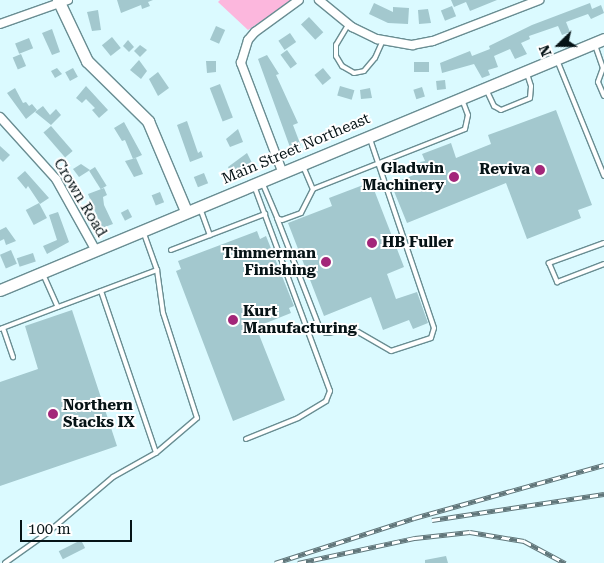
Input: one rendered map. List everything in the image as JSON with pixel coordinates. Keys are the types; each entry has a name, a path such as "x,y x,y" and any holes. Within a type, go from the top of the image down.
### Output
{"street":[{"path":"282,171 241,63 248,40 255,32 299,0"},
{"path":"319,0 348,25 383,40 412,45 433,41 539,0"},
{"path":"0,24 62,1 87,61 148,121 186,211"},
{"name":"Main Street Northeast","path":"0,289 302,162 599,41"},
{"name":"Crown Road","path":"0,117 56,179 95,250"}],"lane":[{"path":"348,25 336,45 336,56 342,66 354,73 364,71 375,58 383,40"},
{"path":"599,41 603,68 598,82 604,96"},
{"path":"556,58 604,176"},
{"path":"485,87 498,109 516,104 530,98 532,94 526,70"},
{"path":"312,189 380,164 465,129 468,115 461,97"},
{"path":"257,181 277,218 320,329 326,333 353,329 390,351 432,338 434,328 380,164 368,135"},
{"path":"277,218 282,220 301,213 312,189 302,162"},
{"path":"246,440 298,418 326,400 330,391 265,214 257,181"},
{"path":"199,206 210,235"},
{"path":"171,250 265,214"},
{"path":"5,563 46,534 113,478 156,453 197,418 163,313 157,270 143,229"},
{"path":"604,243 549,263 558,282 604,264"},
{"path":"13,357 1,329 157,270"},
{"path":"42,272 58,307"},
{"path":"101,291 156,453"}],"shaded area":[{"path":"220,0 293,0 248,30 218,2"}],"building":[{"path":"117,0 153,0 148,2 150,6 142,9 141,5 121,13"},
{"path":"451,0 497,0 470,11 466,2 454,7"},
{"path":"374,3 393,12 393,7 409,8 408,24 388,23 369,14"},
{"path":"590,3 592,9 601,5 604,13 591,19 588,14 566,22 570,32 562,35 558,26 529,36 530,39 521,43 527,54 515,59 510,49 494,56 498,67 488,70 490,75 482,78 474,64 442,73 440,63 470,51 472,56 490,49 489,46 532,25"},
{"path":"452,6 456,16 445,21 441,10"},
{"path":"428,9 431,23 419,24 418,10"},
{"path":"98,10 101,30 92,31 87,12"},
{"path":"309,17 323,32 315,40 301,25"},
{"path":"216,26 225,30 219,44 210,40"},
{"path":"52,29 60,52 52,55 42,33"},
{"path":"290,33 296,42 285,50 278,41"},
{"path":"112,37 121,48 111,56 102,45"},
{"path":"29,38 33,48 19,54 15,44"},
{"path":"128,40 134,47 129,52 123,46"},
{"path":"140,45 147,50 140,57 134,51"},
{"path":"287,50 297,64 291,68 281,55"},
{"path":"21,54 26,66 18,69 13,58"},
{"path":"267,55 279,74 276,75 298,123 293,125 301,146 291,150 258,59"},
{"path":"139,60 147,71 141,79 130,70"},
{"path":"206,61 216,61 216,72 207,73"},
{"path":"414,62 429,62 429,72 414,72"},
{"path":"57,68 62,74 55,78 51,71"},
{"path":"73,68 78,77 70,81 65,72"},
{"path":"323,68 331,78 323,85 314,75"},
{"path":"158,72 169,88 158,96 149,79"},
{"path":"445,80 446,89 437,90 436,81"},
{"path":"220,84 233,118 223,122 210,88"},
{"path":"86,86 108,110 99,118 92,110 95,108 86,99 82,103 76,98"},
{"path":"340,86 354,90 352,100 337,96"},
{"path":"422,87 425,97 416,99 413,90"},
{"path":"15,88 23,103 26,102 29,106 32,104 37,110 26,119 7,93"},
{"path":"370,88 372,98 361,99 360,90"},
{"path":"43,106 50,115 56,109 61,115 51,125 35,112"},
{"name":"Reviva","path":"556,110 592,205 578,210 581,218 527,239 506,183 407,223 391,184 424,171 420,162 425,161 422,154 451,143 456,158 491,144 488,135"},
{"path":"187,121 198,153 201,151 203,157 190,162 177,125"},
{"path":"124,122 142,155 133,159 125,140 122,141 114,128"},
{"path":"51,126 73,151 65,157 43,133"},
{"path":"238,129 243,142 230,147 226,139"},
{"path":"0,146 10,155 3,162 0,159"},
{"path":"247,153 253,165 231,175 228,167"},
{"path":"136,158 143,174 134,177 125,161"},
{"path":"81,164 90,170 79,177 73,169"},
{"path":"95,167 107,186 101,189 89,171"},
{"path":"25,171 49,198 40,204 28,186 26,189 17,178"},
{"path":"204,173 208,183 198,187 194,177"},
{"path":"371,182 404,267 387,274 396,299 417,292 428,323 413,329 409,320 383,330 371,297 324,316 288,223 332,206 329,198"},
{"path":"104,188 107,195 103,197 104,205 113,224 102,228 88,194"},
{"path":"160,192 164,202 156,206 152,195"},
{"path":"39,203 47,218 34,225 26,210"},
{"path":"128,209 132,217 125,221 121,213"},
{"path":"58,212 69,242 47,254 43,246 57,240 49,215"},
{"path":"6,227 16,241 6,245 4,239 0,241 0,230"},
{"name":"Kurt Manufacturing","path":"257,231 260,239 266,236 294,306 289,308 291,313 256,327 285,400 233,421 176,271 181,269 178,261"},
{"path":"11,250 17,264 6,268 0,255"},
{"path":"33,253 36,262 20,267 17,258"},
{"name":"Northern Stacks IX","path":"72,310 117,446 0,486 0,382 38,369 25,326"},
{"path":"81,540 85,548 63,559 59,551"},
{"path":"446,556 448,563 425,563 425,560"}],"railway":[{"path":"275,563 414,518 604,465"},
{"path":"432,520 604,494"},
{"path":"298,563 415,538 470,532 524,541 565,563"}],"place":[{"name":"Reviva","path":"540,170"},
{"name":"Gladwin Machinery","path":"454,177"},
{"name":"HB Fuller","path":"372,243"},
{"name":"Timmerman Finishing","path":"326,262"},
{"name":"Kurt Manufacturing","path":"233,320"},
{"name":"Northern Stacks IX","path":"53,414"}]}
